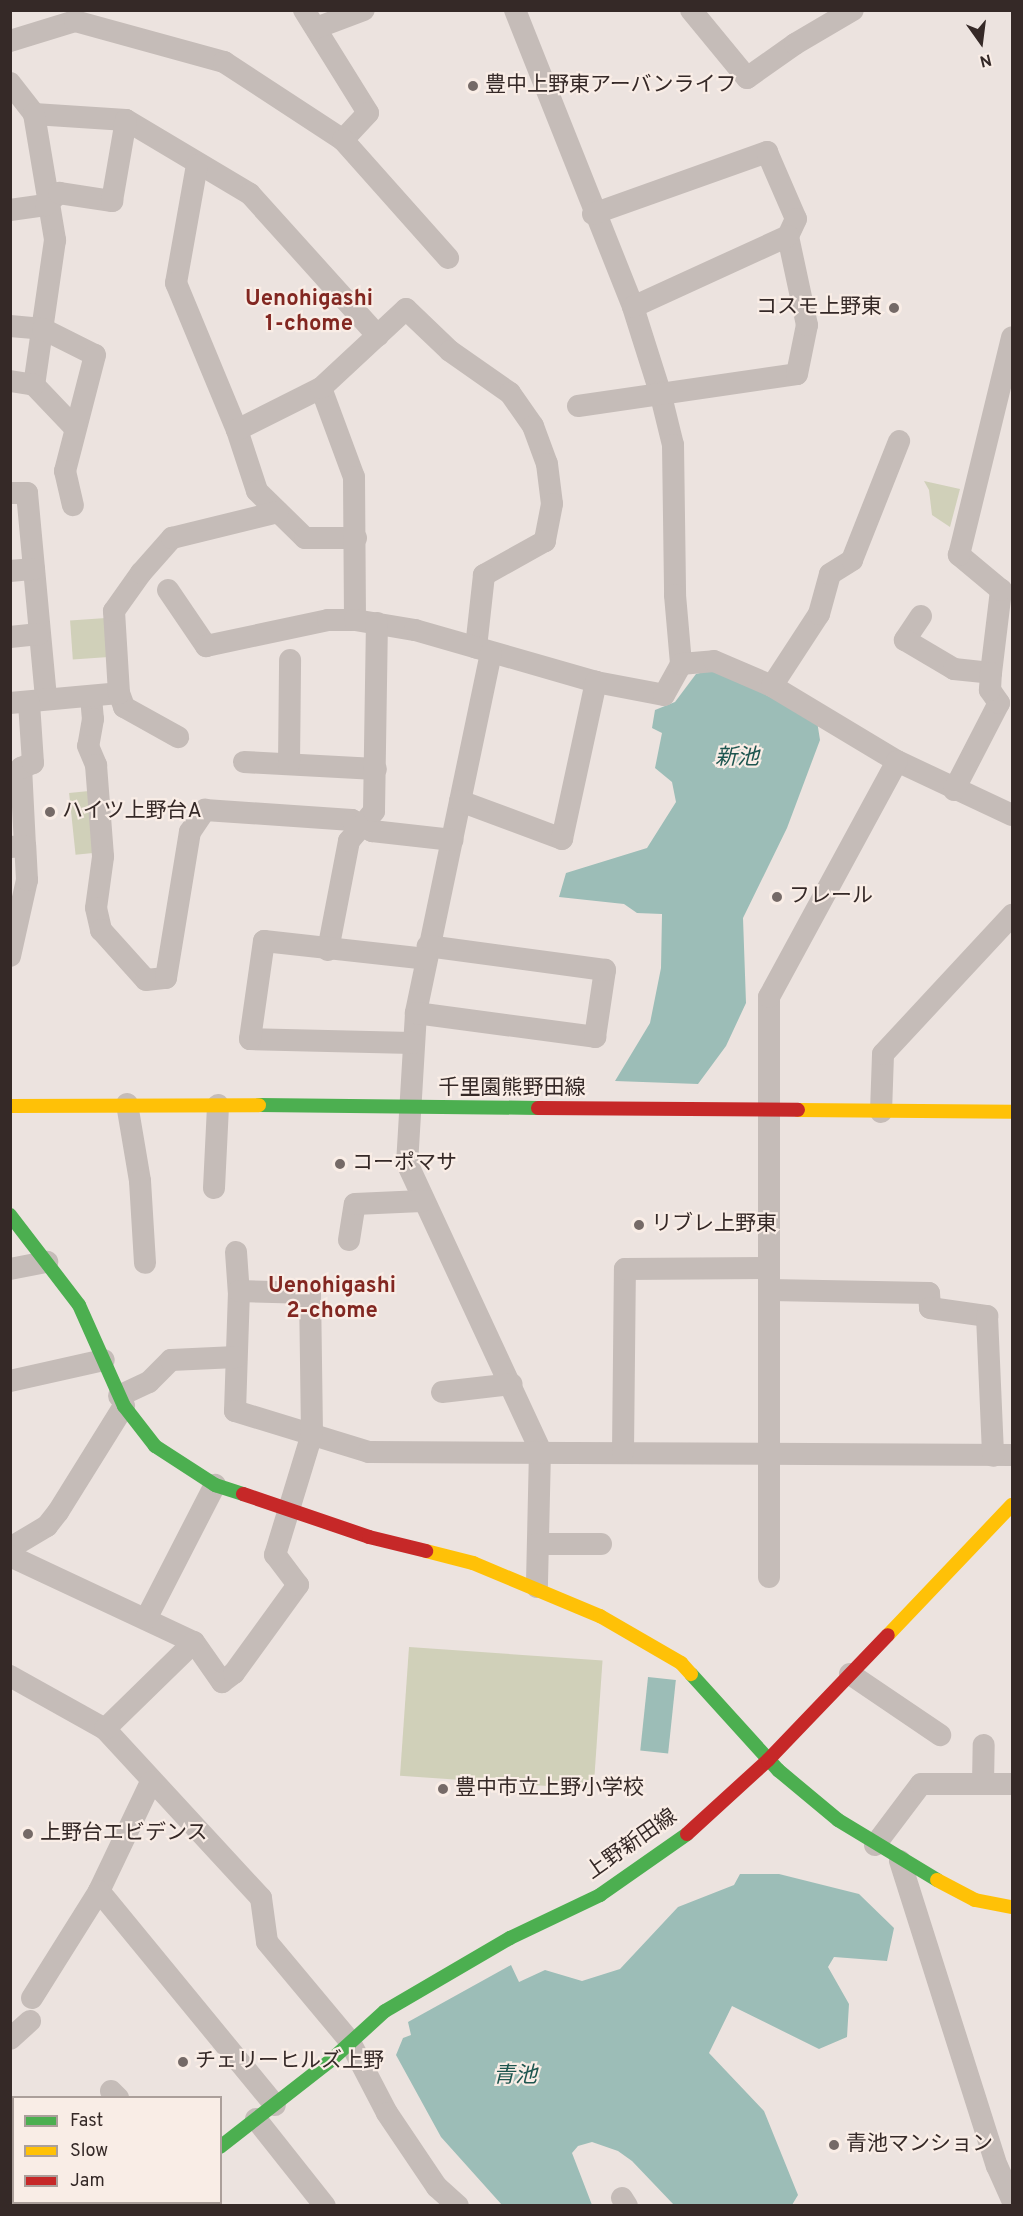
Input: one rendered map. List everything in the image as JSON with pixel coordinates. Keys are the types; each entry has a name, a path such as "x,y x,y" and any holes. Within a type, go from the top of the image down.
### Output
{"street":[{"path":"343,140 368,113 310,19 364,10"},
{"path":"168,590 206,646 328,620 366,621 484,650 596,682 664,695 681,664 675,595 673,445 660,392 633,306 593,214 516,10"},
{"path":"691,10 747,78 795,44 853,10"},
{"path":"10,41 75,21 221,61 343,140 448,258"},
{"path":"10,82 34,114 46,205 55,240 34,385"},
{"path":"34,114 126,120 197,165 250,194 378,336"},
{"path":"10,210 46,205 59,193 112,201 126,120"},
{"path":"578,406 660,392 797,374 807,325 788,236 796,219 767,152 593,214"},
{"path":"197,165 176,283 237,430 257,491 305,538 356,538"},
{"path":"633,306 788,236"},
{"path":"237,430 321,388 406,309 450,351 510,393 533,426 547,465 552,504 545,541 484,574 484,650 460,801 427,953 412,1043 407,1163 422,1201 512,1384 540,1450 537,1587"},
{"path":"10,326 43,328 94,355 74,427 65,471 73,505"},
{"path":"954,790 999,703 990,690 1000,590 959,555 1012,337"},
{"path":"10,381 34,385 74,427"},
{"path":"321,388 354,477 356,538 366,621 376,769 374,811 349,841 328,950"},
{"path":"772,686 819,614 830,574 852,560 899,441"},
{"path":"10,493 27,493 39,634 28,701 33,763 16,769 18,846 27,880 10,956"},
{"path":"178,737 124,707 119,693 114,611 141,573 172,538 278,512"},
{"path":"10,570 34,569"},
{"path":"921,616 905,640 954,669 991,673"},
{"path":"10,637 39,634"},
{"path":"290,660 290,764"},
{"path":"681,664 714,661 772,686 897,761 954,790 1012,815"},
{"path":"460,801 562,839 596,682"},
{"path":"28,701 119,693"},
{"path":"91,697 93,718 88,746 96,765 103,857 96,908 101,930 146,980 166,978 190,832 205,810 352,820 372,831 452,840"},
{"path":"769,1577 769,997 897,761"},
{"path":"244,762 376,769"},
{"path":"881,1112 883,1054 1012,915"},
{"path":"412,1043 250,1039 264,941 328,950 427,953 605,970 595,1037 416,1013"},
{"path":"127,1104 140,1182 145,1263"},
{"name":"千里園熊野田線","path":"10,1106 127,1104 408,1109 1012,1112"},
{"path":"214,1188 218,1105"},
{"path":"349,1240 355,1204 422,1201"},
{"path":"10,1215 79,1305 122,1401 155,1446 215,1485 369,1537 472,1563 537,1587 600,1616 681,1663 768,1760 875,1845 900,1861 975,1900 1012,1907"},
{"path":"236,1252 239,1291 235,1411 369,1452 540,1450 623,1452 769,1454 1003,1456 987,1316 930,1308 929,1293 625,1269 623,1452"},
{"path":"10,1269 47,1262"},
{"path":"10,1556 194,1642 222,1682 234,1673 298,1585 275,1556 312,1434 310,1293 239,1291"},
{"path":"10,1548 47,1526 58,1512 122,1401 149,1382 171,1360 236,1357"},
{"path":"10,1381 104,1360"},
{"path":"442,1392 512,1384"},
{"path":"146,1620 215,1485"},
{"name":"上野新田線","path":"222,2145 330,2061 349,2040 385,2011 510,1938 600,1895 669,1850 768,1760 1012,1505"},
{"path":"538,1544 601,1544"},
{"path":"105,1729 194,1642"},
{"path":"850,1674 940,1735"},
{"path":"10,1676 105,1729 151,1782 261,1898 267,1942 349,2040 387,2113 437,2187 458,2205"},
{"path":"983,1784 984,1745"},
{"path":"32,1998 99,1891 151,1782"},
{"path":"875,1845 921,1784 1012,1784"},
{"path":"900,1861 997,2166 1012,2200"},
{"path":"99,1891 275,2104"},
{"path":"10,2039 30,2021"},
{"path":"256,2119 325,2205"}],"green space":[{"path":"924,481 960,489 950,527 932,515 929,490"},
{"path":"106,618 109,657 73,659 70,621"},
{"path":"89,791 95,853 76,855 69,793"},
{"path":"409,1647 603,1661 594,1789 400,1776"}],"water":[{"name":"新池","path":"716,669 817,721 820,740 787,828 743,918 746,1003 726,1046 698,1084 615,1081 650,1023 661,968 662,914 637,913 624,904 559,897 566,873 647,848 676,802 672,782 655,768 662,733 652,728 655,710 675,702 696,674"},
{"path":"648,1677 676,1680 668,1754 640,1751"},
{"name":"青池","path":"740,1874 779,1874 859,1894 894,1928 887,1961 834,1957 828,1967 849,2004 847,2037 819,2049 732,2006 709,2053 764,2111 798,2195 792,2205 674,2205 632,2161 618,2151 592,2142 578,2146 572,2153 592,2205 502,2205 441,2137 396,2055 403,2038 411,2035 408,2022 511,1965 519,1982 545,1970 582,1981 620,1969 678,1907 734,1885"}],"traffic: fast":[{"path":"259,1105 538,1108"},
{"path":"10,1215 79,1305 124,1406 155,1446 215,1485 243,1494"},
{"path":"691,1674 778,1770 838,1820 937,1880"},
{"path":"222,2145 330,2061 385,2011 510,1938 600,1895 687,1834"}],"traffic: slow":[{"path":"10,1106 259,1105"},
{"path":"798,1110 1012,1112"},
{"path":"888,1635 1012,1505"},
{"path":"426,1551 473,1563 600,1616 681,1663 691,1674"},
{"path":"937,1880 975,1900 1012,1907"}],"traffic: jam":[{"path":"538,1108 798,1110"},
{"path":"243,1494 369,1537 426,1551"},
{"path":"687,1834 768,1760 888,1635"}],"place":[{"name":"豊中上野東アーバンライフ","path":"473,86"},
{"name":"コスモ上野東","path":"894,308"},
{"name":"ハイツ上野台A","path":"50,812"},
{"name":"フレール","path":"777,897"},
{"name":"コーポマサ","path":"340,1164"},
{"name":"リブレ上野東","path":"639,1225"},
{"name":"豊中市立上野小学校","path":"443,1789"},
{"name":"上野台エビデンス","path":"28,1834"},
{"name":"チェリーヒルズ上野","path":"183,2062"},
{"name":"青池マンション","path":"834,2145"}],"district":[{"name":"Uenohigashi 1-chome","path":"309,312"},
{"name":"Uenohigashi 2-chome","path":"332,1298"}]}
